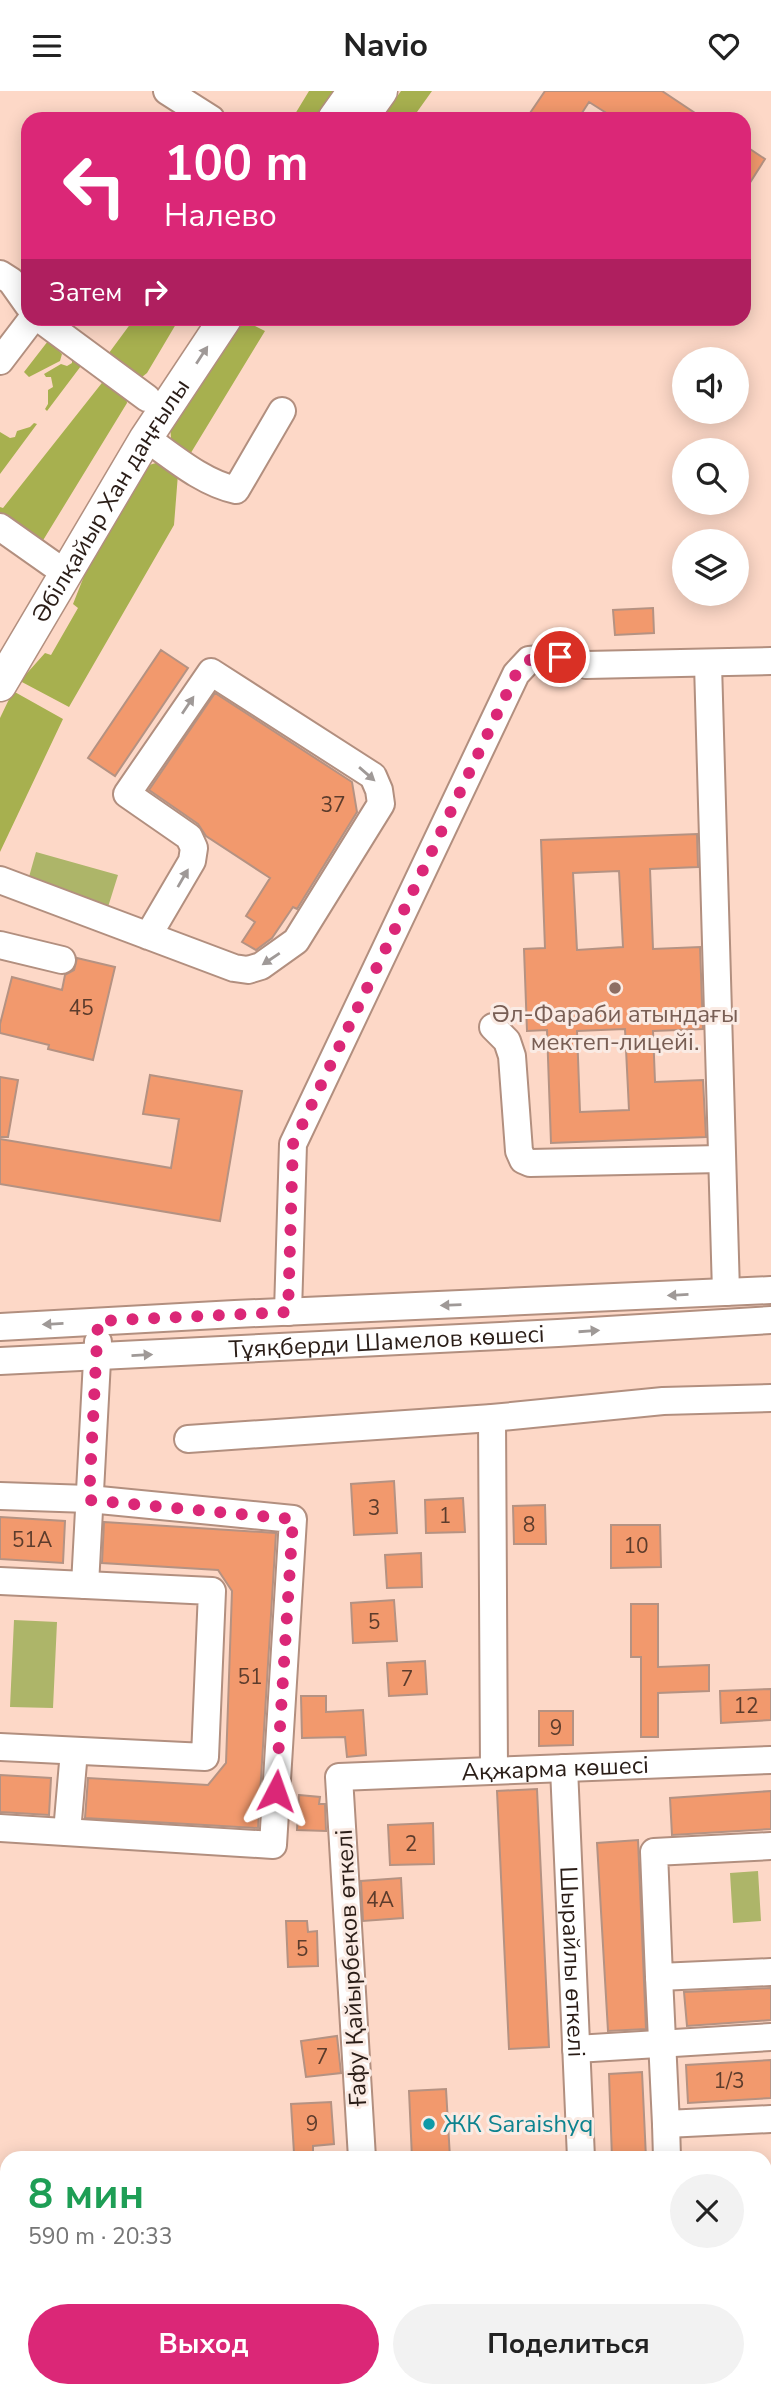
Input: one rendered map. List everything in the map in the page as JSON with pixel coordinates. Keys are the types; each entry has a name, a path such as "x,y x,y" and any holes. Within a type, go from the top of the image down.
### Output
{"main road":[{"path":"339,112 354,91"},
{"path":"366,112 381,91"},
{"name":"Әбілқайыр Хан даңғылы","path":"0,685 56,567 147,398 194,326"},
{"name":"Әбілқайыр Хан даңғылы","path":"0,641 56,567 220,326"}],"street":[{"path":"167,91 200,112"},
{"path":"0,274 10,281 21,296"},
{"path":"0,361 27,326"},
{"path":"49,326 147,398"},
{"path":"146,438 188,467 226,488 236,489 282,411"},
{"path":"0,527 56,567"},
{"path":"288,1312 293,1144 516,674 529,660 560,657 586,665 771,661"},
{"path":"708,664 726,1292"},
{"path":"0,880 148,936 234,968 248,970 277,957 296,941 381,804 373,776 211,672 127,794 189,837 194,848 192,861 148,936"},
{"path":"0,945 62,960"},
{"path":"493,1027 507,1041 512,1056 519,1151 523,1160 530,1163 721,1159"},
{"name":"Тұяқберди Шамелов көшесі","path":"0,1327 771,1290"},
{"path":"557,1301 558,1333"},
{"name":"Тұяқберди Шамелов көшесі","path":"0,1361 771,1320"},
{"path":"85,1585 98,1321"},
{"path":"188,1439 492,1418 663,1401 771,1398"},
{"path":"492,1418 494,1770"},
{"path":"0,1496 89,1500 293,1519 273,1845 0,1828"},
{"path":"0,1581 212,1591 205,1757 0,1747"},
{"path":"67,1832 74,1751"},
{"name":"Ақжарма көшесі","path":"339,1777 771,1760"},
{"name":"Шырайлы өткелі","path":"564,1768 581,2151"},
{"name":"Ғафу Қайырбеков өткелі","path":"339,1777 362,2151"},
{"path":"667,2151 654,1852 771,1846"},
{"path":"659,1977 771,1972"},
{"path":"576,2049 771,2037"},
{"path":"666,2124 771,2119"}],"green space":[{"path":"309,91 335,91 320,112 296,112"},
{"path":"401,91 432,91 417,112 386,112"},
{"path":"129,326 175,326 142,377 135,377 106,357"},
{"path":"237,326 255,326 265,331 189,456 174,445 171,427"},
{"path":"48,341 62,354 60,361 29,377 24,372"},
{"path":"72,357 87,358 47,411 48,390 53,387 51,377 44,374 61,364 67,366 72,363"},
{"path":"105,379 126,396 127,403 42,542 0,520 0,507 3,508"},
{"path":"37,424 0,474 0,432 10,438 15,437 17,431"},
{"path":"163,464 178,474 174,525 69,707 20,681 45,653 51,655 78,608 73,604 88,566 149,465"},
{"path":"13,691 63,719 0,852 0,718"},
{"path":"36,852 118,875 108,907 27,884"},
{"path":"14,1620 57,1622 53,1708 10,1707"},
{"path":"758,1871 761,1921 733,1923 730,1873"}],"building":[{"path":"545,91 662,91 694,112 605,112 589,102 583,112 531,112"},
{"path":"751,150 765,159 751,181"},
{"path":"653,608 654,633 615,635 613,610"},
{"path":"161,650 188,668 115,776 88,758"},
{"path":"215,693 352,782 357,812 297,909 293,907 272,938 256,950 242,942 255,922 246,916 270,878 206,836 198,824 149,790"},
{"path":"697,834 698,867 650,869 653,949 700,947 703,1029 653,1031 655,1082 703,1080 706,1137 551,1143 547,1030 527,1031 524,949 545,948 541,840","holes":["619,871 623,947 577,950 573,873","625,1029 629,1110 580,1112 577,1031"]},
{"path":"77,958 115,967 93,1060 48,1049 49,1045 0,1033 12,977 62,990 65,975 74,970"},
{"path":"150,1075 242,1091 220,1221 0,1184 0,1139 171,1168 179,1119 143,1114"},
{"path":"0,1077 18,1080 8,1137 0,1137"},
{"path":"394,1481 397,1533 354,1535 351,1484"},
{"path":"463,1498 465,1532 426,1533 425,1500"},
{"path":"545,1505 546,1544 514,1544 513,1506"},
{"path":"0,1517 65,1521 63,1563 0,1559"},
{"path":"104,1522 276,1533 258,1828 85,1818 88,1778 208,1785 226,1763 232,1591 218,1570 102,1563"},
{"path":"611,1525 660,1525 661,1567 611,1568"},
{"path":"421,1553 422,1587 387,1588 385,1555"},
{"path":"394,1600 397,1641 353,1643 351,1603"},
{"path":"631,1604 658,1604 658,1667 709,1665 709,1691 658,1693 658,1737 641,1737 641,1657 631,1657"},
{"path":"425,1661 427,1694 389,1696 387,1663"},
{"path":"771,1689 771,1720 721,1723 720,1691"},
{"path":"301,1696 326,1696 326,1712 363,1710 366,1755 347,1757 345,1737 302,1738"},
{"path":"539,1711 573,1711 573,1745 539,1746"},
{"path":"0,1775 51,1778 49,1815 0,1812"},
{"path":"537,1789 549,2047 509,2049 497,1791"},
{"path":"771,1791 771,1829 672,1835 670,1798"},
{"path":"299,1795 320,1797 319,1804 325,1804 326,1831 297,1830"},
{"path":"433,1823 434,1864 390,1865 388,1825"},
{"path":"638,1840 646,2029 608,2031 597,1843"},
{"path":"401,1878 403,1918 363,1921 361,1881"},
{"path":"286,1921 307,1921 308,1932 317,1931 318,1966 288,1967"},
{"path":"771,1988 771,2020 687,2026 684,1992"},
{"path":"337,2036 341,2073 306,2077 301,2041"},
{"path":"771,2060 771,2098 688,2103 686,2065"},
{"path":"642,2072 646,2151 612,2151 609,2074"},
{"name":"ЖК Saraishyq","path":"446,2089 450,2151 412,2151 409,2091"},
{"path":"331,2102 334,2144 313,2146 313,2151 294,2151 291,2104"}],"place":[{"name":"Әл-Фараби атындағы мектеп-лицейі.","path":"615,988"},
{"name":"ЖК Saraishyq","path":"429,2124"}],"route":[{"path":"276,1791 293,1519 89,1500 98,1321 288,1312 293,1144 516,674 529,660 560,657"}]}
